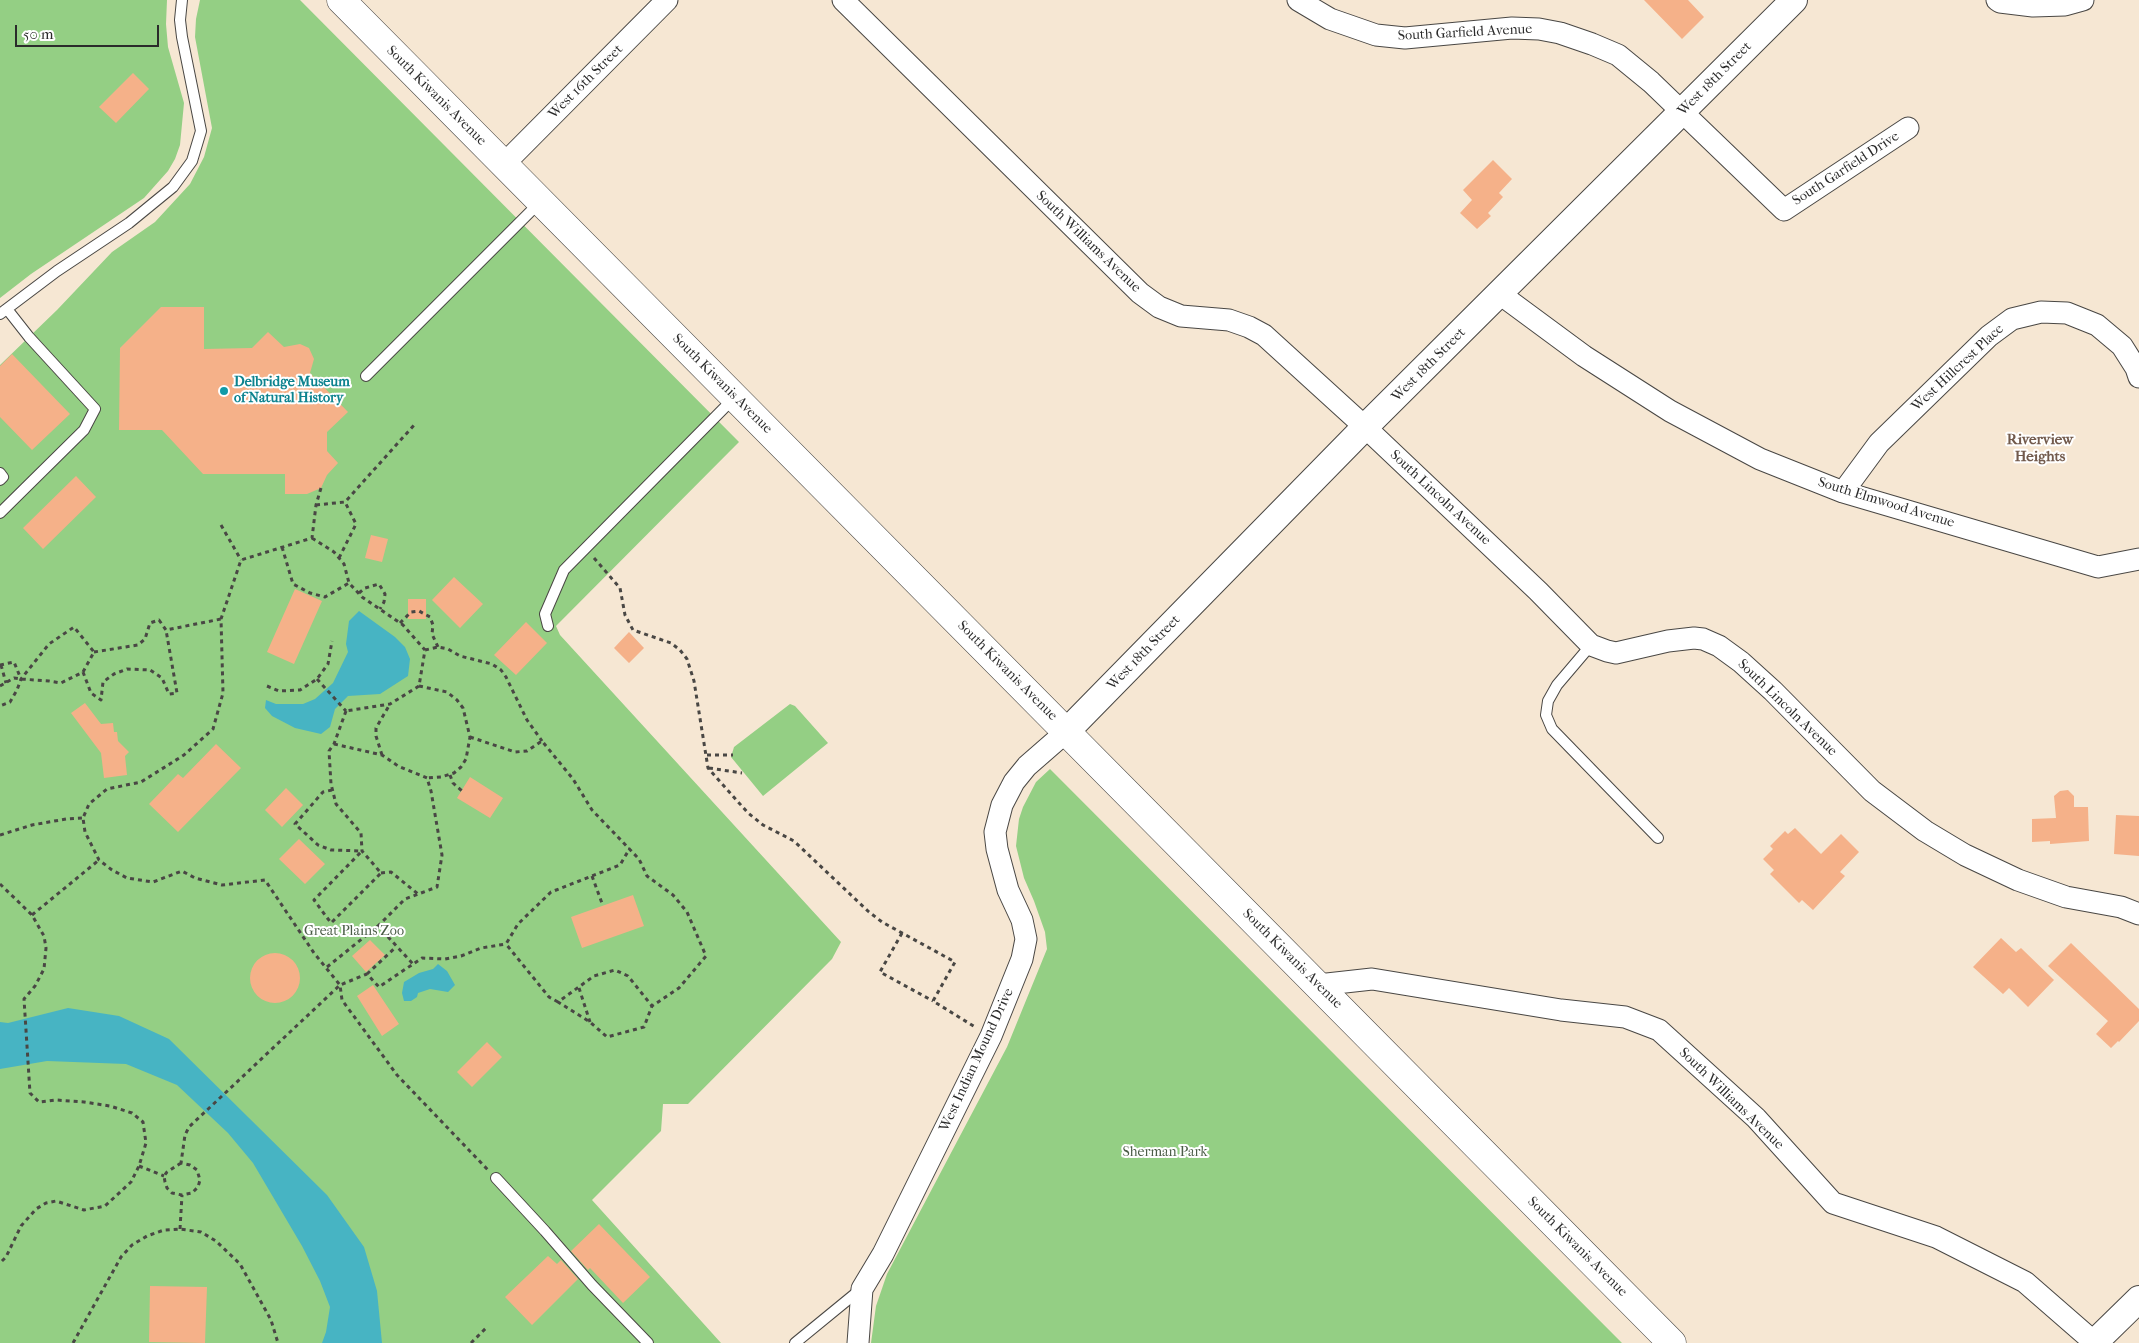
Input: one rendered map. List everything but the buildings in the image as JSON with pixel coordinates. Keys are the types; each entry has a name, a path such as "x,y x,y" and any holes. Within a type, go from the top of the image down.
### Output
{"main road":[{"name":"South Kiwanis Avenue","path":"341,0 1672,1343"}],"street":[{"name":"West 16th Street","path":"504,164 667,0"},
{"name":"South Williams Avenue","path":"843,0 1140,293 1159,307 1181,316 1229,320 1249,326 1264,335 1365,427"},
{"name":"South Garfield Avenue","path":"1298,0 1330,20 1376,35 1405,38 1512,28 1539,29 1560,33 1592,44 1618,56 1651,82 1784,210"},
{"name":"West 18th Street","path":"1066,732 1365,427 1794,0"},
{"path":"1997,0 2033,6 2065,4 2083,0"},
{"name":"South Garfield Drive","path":"1784,210 1908,128"},
{"name":"South Elmwood Avenue","path":"1500,294 1584,356 1670,412 1760,459 1843,492 2098,566 2139,559"},
{"name":"West Hillcrest Place","path":"1843,492 1879,443 1989,336 2012,319 2041,312 2067,314 2097,325 2122,346 2136,368 2139,377"},
{"name":"South Lincoln Avenue","path":"1365,427 1538,591 1591,645 1616,653 1668,641 1694,638 1703,639 1719,646 1741,662 1773,691 1872,792 1925,831 1965,855 2018,880 2066,897 2120,907 2139,914"},
{"name":"West Indian Mound Drive","path":"858,1343 862,1289 883,1254 992,1036 1009,995 1026,939 1022,920 1008,890 997,849 995,832 1002,805 1014,782 1026,766 1066,732"},
{"name":"South Williams Avenue","path":"1318,985 1372,979 1561,1010 1625,1017 1660,1030 1756,1118 1833,1203 1936,1237 2024,1282 2094,1343"},
{"path":"2094,1343 2139,1298"}],"lane":[{"path":"0,513 84,430 95,409 30,337 4,312 57,271 129,223 173,187 192,161 201,131 182,37 180,20 182,0"},
{"path":"366,376 541,202"},
{"path":"548,626 545,614 564,570 735,397"},
{"path":"0,473 3,477 0,480"},
{"path":"1591,645 1557,685 1548,700 1546,715 1552,729 1658,838"},
{"path":"496,1178 546,1231 592,1285 648,1343"},
{"path":"795,1343 862,1289"}],"path":[{"path":"316,505 345,502 415,424"},
{"path":"312,538 316,505 321,488"},
{"path":"339,558 356,524 345,502"},
{"path":"220,525 241,560 221,619 223,694 213,729 184,755 141,782 107,789 90,804 83,818 85,832 99,860 127,878 153,882 182,871 195,878 222,885 265,880 314,953 340,985 342,1000 397,1075 496,1178"},
{"path":"241,560 312,538 334,552 344,564 349,583 359,593 400,623 425,650"},
{"path":"282,547 293,584 310,594 325,597 349,583"},
{"path":"585,549 617,582 622,594 624,615 633,630 671,643 680,650 687,660 691,668 708,768 748,813 763,825 794,841 857,902 882,922 955,962 933,1002"},
{"path":"359,593 365,588 379,584 385,594 380,610"},
{"path":"400,623 411,612 420,611 430,617 433,625 432,634 438,647"},
{"path":"166,630 221,619"},
{"path":"83,672 91,693 101,700 104,682 114,674 127,669 150,670 162,678 169,694 177,693 166,630 158,620 150,623 145,639 138,645 94,652"},
{"path":"0,706 10,702 21,679 48,644 74,627 94,652"},
{"path":"267,686 280,692 300,690 317,679 328,664 332,641"},
{"path":"425,650 438,647 448,649 460,656 492,664 501,670 527,720 573,779 592,810 630,848 639,859 647,876 673,895 688,912 706,956 679,988 652,1006 644,1027 607,1037 590,1022 549,997 506,944"},
{"path":"419,686 425,650"},
{"path":"0,686 14,678 61,683 83,672 94,652"},
{"path":"6,683 1,665 14,662 21,679"},
{"path":"317,679 346,711"},
{"path":"334,744 382,755 398,766 427,778 450,775 461,767 466,760 470,737 463,708 447,692 419,686 390,704 346,711"},
{"path":"382,755 376,736 376,728 390,704"},
{"path":"346,711 334,744 329,751 332,790 336,804 361,833 362,851 382,873"},
{"path":"470,737 515,752 527,751 542,741"},
{"path":"707,755 733,755"},
{"path":"708,768 742,773"},
{"path":"450,775 452,783 462,791"},
{"path":"327,967 378,926 405,898 437,887 442,855 427,778"},
{"path":"332,790 323,792 295,824 318,845 331,850 362,851"},
{"path":"0,835 32,825 83,818"},
{"path":"367,974 379,987 422,958 445,959 461,956 481,948 506,944 518,924 551,892 620,865 630,848"},
{"path":"362,851 314,900 331,923 382,873 391,872 418,894"},
{"path":"32,915 99,860"},
{"path":"592,876 603,906"},
{"path":"0,884 32,915 44,936 46,948 44,969 36,986 24,999 30,1093 39,1102 56,1100 84,1102 132,1112 143,1122 146,1143 139,1166 131,1182 105,1206 84,1210 56,1201 36,1208 21,1226 6,1257 0,1263"},
{"path":"378,926 413,964"},
{"path":"902,933 880,972 969,1023"},
{"path":"181,1163 185,1135 198,1117 340,985 367,974 396,947"},
{"path":"558,1002 594,976 615,970 628,976 652,1006"},
{"path":"579,988 590,1022"},
{"path":"181,1163 190,1165 197,1170 200,1180 198,1187 192,1193 182,1195 172,1193 167,1188 164,1176 173,1166 181,1163"},
{"path":"139,1166 164,1176"},
{"path":"180,1229 182,1195"},
{"path":"74,1343 121,1257 132,1245 147,1236 164,1230 180,1229 201,1232 216,1241 240,1264 271,1320 278,1343"},
{"path":"471,1343 487,1327"}],"green space":[{"path":"0,0 167,0 166,24 168,47 184,103 180,145 175,159 168,171 144,198 31,274 0,298"},
{"name":"Great Plains Zoo","path":"200,0 300,0 739,442 556,626 560,635 841,942 832,959 688,1104 663,1104 661,1131 592,1200 721,1343 0,1343 0,365 57,310 112,252 155,222 190,184 204,157 212,128 195,37"},
{"path":"790,704 795,706 828,743 763,796 731,757 734,747"},
{"name":"Sherman Park","path":"1050,769 1622,1343 871,1343 876,1306 887,1274 1007,1047 1047,949 1045,932 1024,878 1016,846 1019,819 1023,807 1036,782"}],"water":[{"path":"359,611 395,637 405,647 410,659 408,676 380,694 348,696 335,709 330,727 321,734 295,728 272,716 265,708 266,700 276,704 303,704 315,699 333,683 348,652 346,644 349,621"},
{"path":"438,964 447,971 455,985 448,992 430,989 418,993 417,997 411,1001 404,1001 402,993 404,982 419,973 433,969"},
{"path":"68,1008 119,1016 169,1039 327,1195 364,1247 377,1291 382,1343 322,1343 326,1332 330,1307 320,1281 302,1246 253,1163 228,1133 177,1085 126,1064 47,1061 0,1069 0,1022 8,1023"}],"place":[{"name":"Delbridge Museum of Natural History","path":"224,391"}],"district":[{"name":"Riverview Heights","path":"2040,448"}]}
